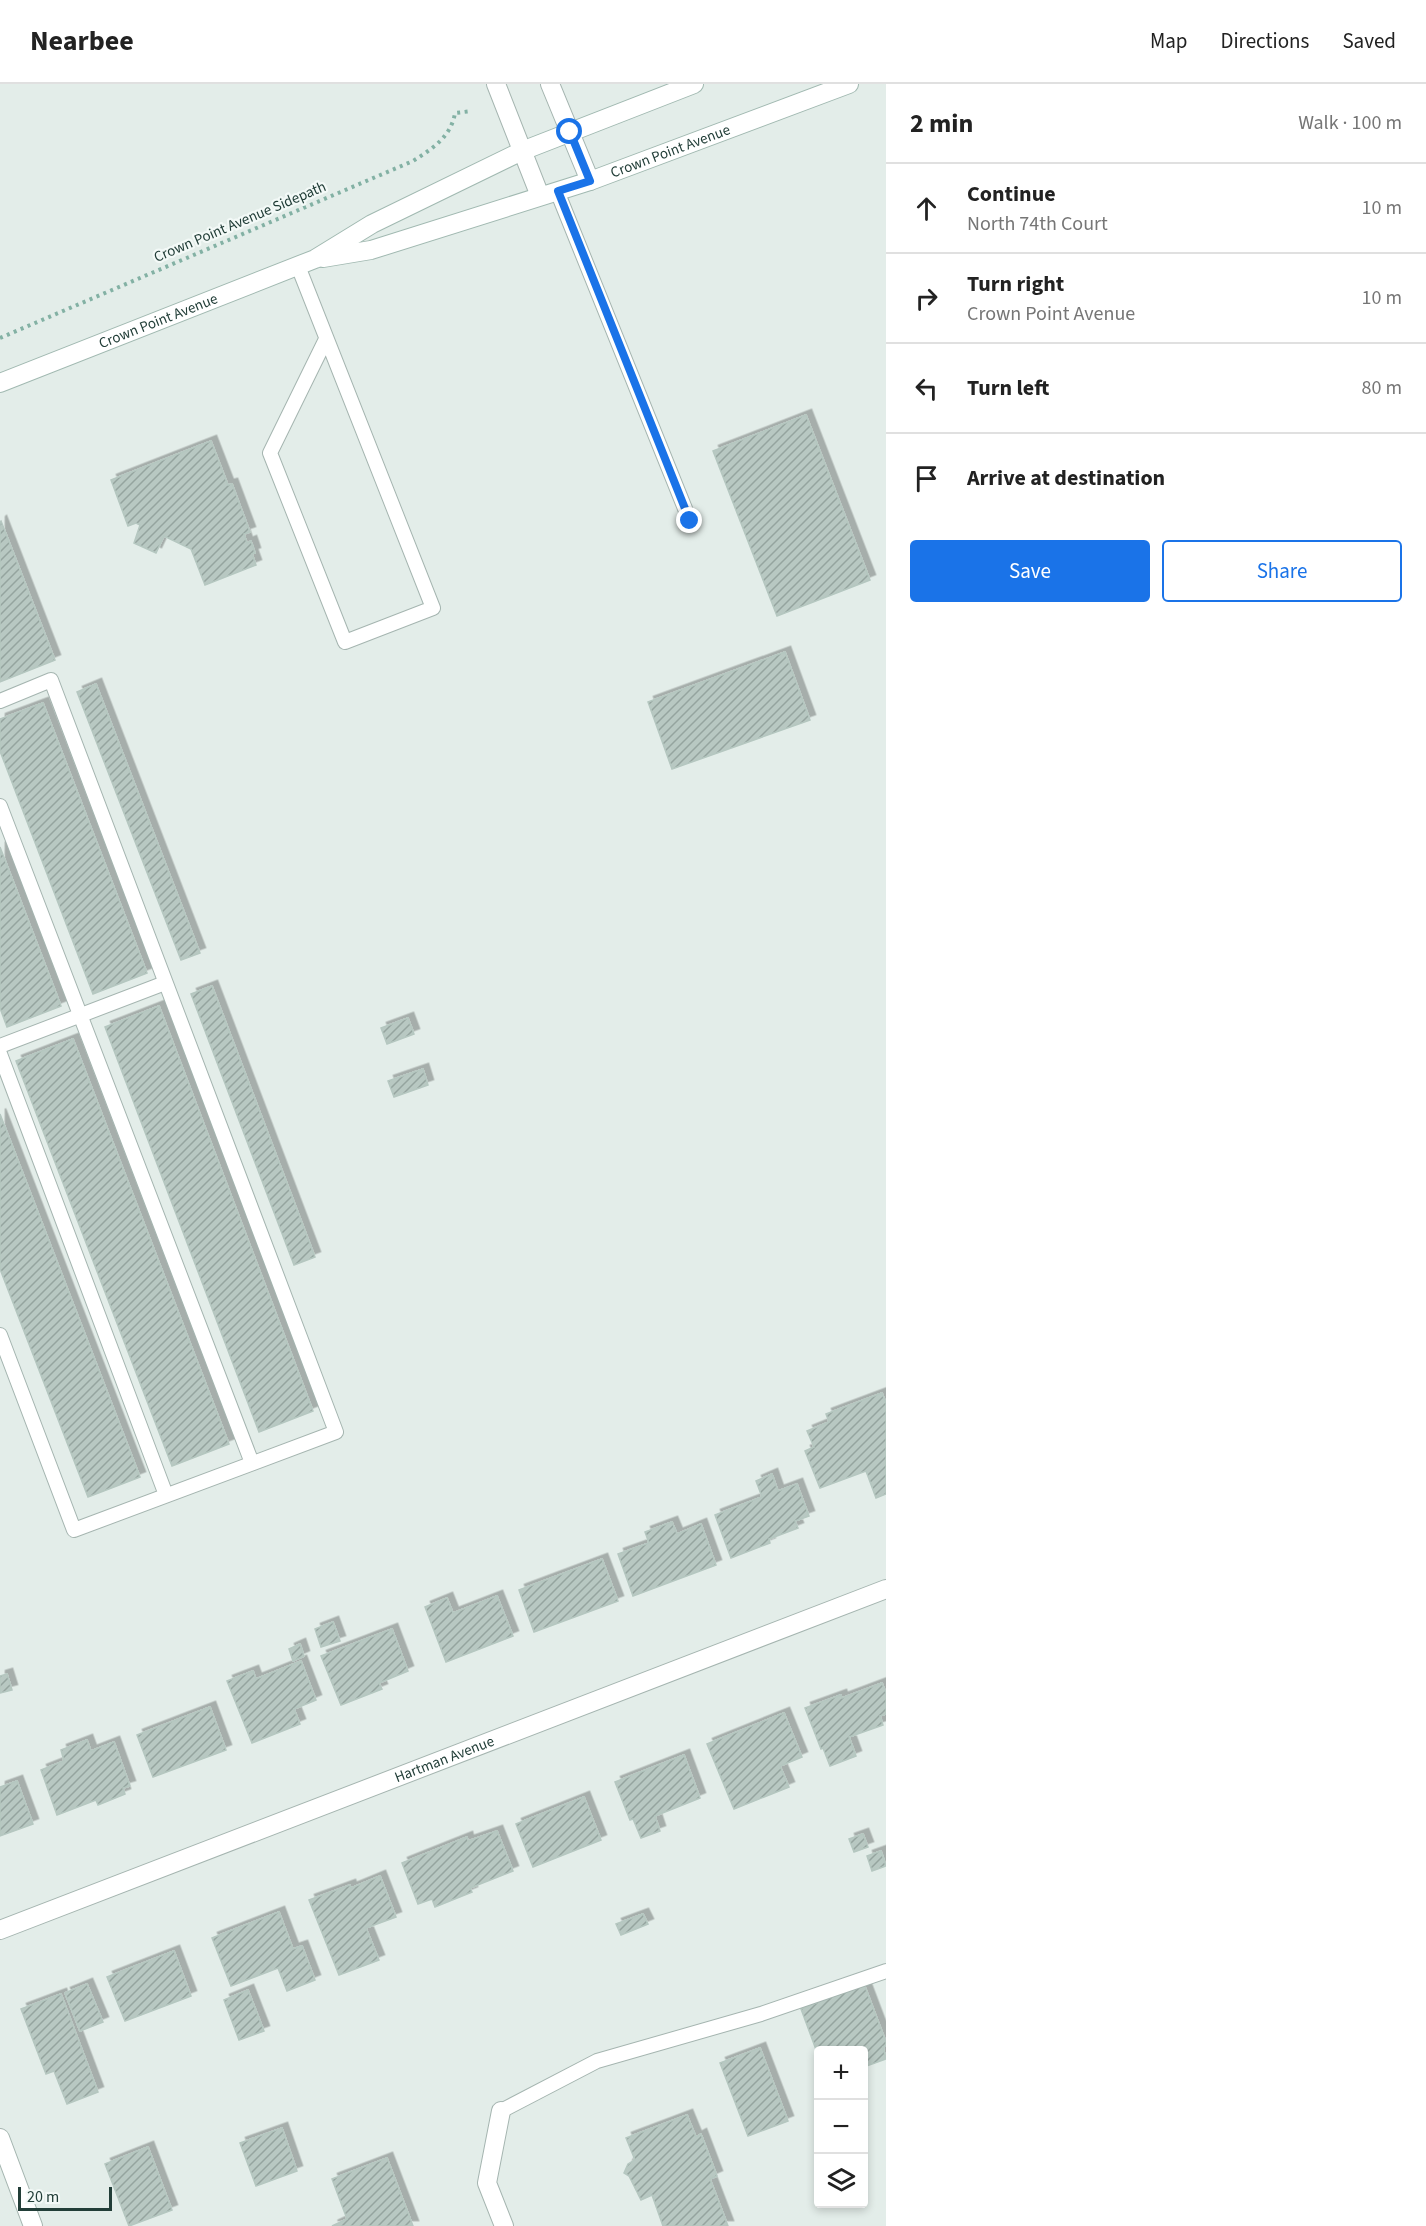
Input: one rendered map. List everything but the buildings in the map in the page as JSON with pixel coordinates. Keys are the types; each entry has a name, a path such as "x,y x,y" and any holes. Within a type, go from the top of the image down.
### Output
{"street":[{"path":"496,84 540,196"},
{"path":"550,84 590,181"},
{"name":"Crown Point Avenue","path":"0,383 315,259 372,224 522,151 694,84"},
{"name":"Crown Point Avenue","path":"315,259 371,250 590,181 849,84"},
{"name":"Hartman Avenue","path":"0,1929 886,1589"},
{"path":"501,2111 487,2182 504,2226"},
{"path":"0,2138 33,2226"}],"lane":[{"path":"558,191 690,521"},
{"path":"298,266 433,608 345,642 270,453 326,339"},
{"path":"0,701 51,680 336,1432 74,1530 0,1335"},
{"path":"0,806 252,1463"},
{"path":"0,1046 165,982"},
{"path":"0,1053 166,1495"},
{"path":"501,2111 597,2061 761,2014 886,1971"}],"path":[{"name":"Crown Point Avenue Sidepath","path":"0,338 413,161 441,141 449,131 455,113 472,111"}],"route":[{"path":"570,132 590,181 558,191 690,521"}]}
